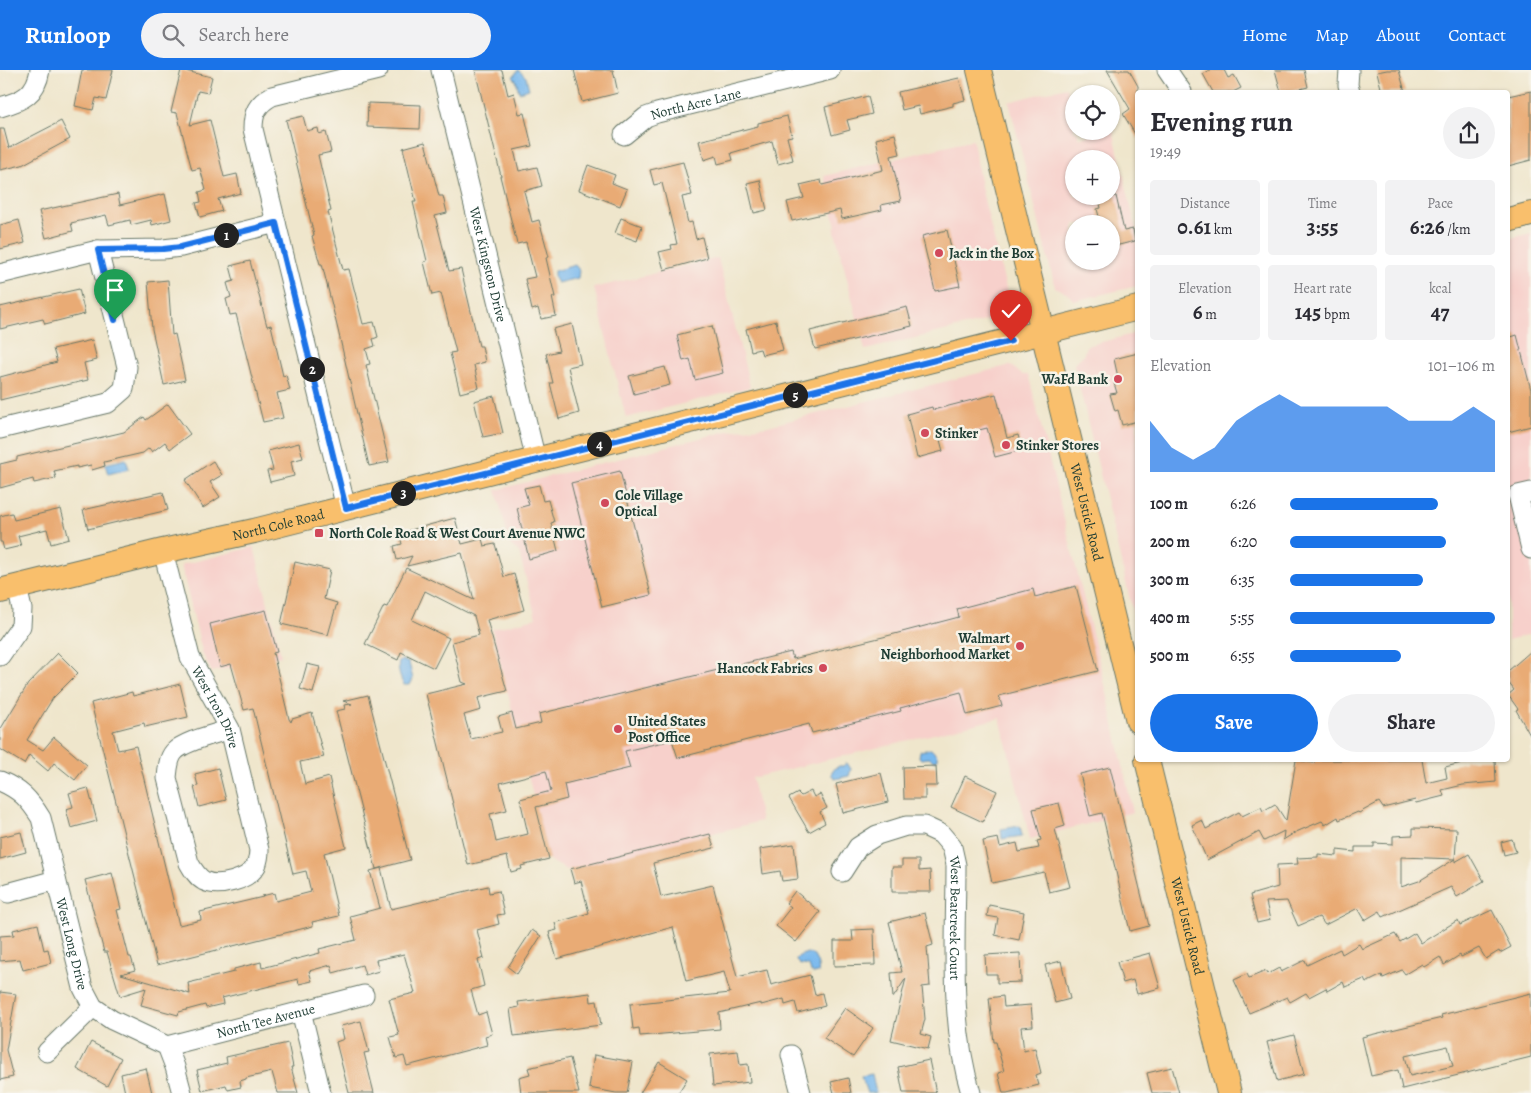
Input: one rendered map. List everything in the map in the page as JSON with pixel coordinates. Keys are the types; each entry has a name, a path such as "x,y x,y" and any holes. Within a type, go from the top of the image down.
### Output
{"main road":[{"name":"West Ustick Road","path":"979,70 1135,709"},
{"path":"1510,219 1531,214"},
{"name":"North Cole Road","path":"9,589 162,550 346,508 1135,309"},
{"name":"West Ustick Road","path":"1147,762 1229,1093"}],"street":[{"path":"0,106 27,96 38,81 40,70"},
{"path":"346,508 253,129 253,118 256,108 264,100 272,96 378,70"},
{"name":"West Kingston Drive","path":"441,70 536,460"},
{"name":"North Acre Lane","path":"624,135 646,117 657,113 830,70"},
{"path":"1166,70 1181,90"},
{"path":"1349,70 1349,90"},
{"path":"0,274 98,250 181,247 276,223"},
{"path":"0,429 108,402 124,389 127,366 98,250"},
{"path":"1531,492 1518,495 1531,549"},
{"name":"West Iron Drive","path":"162,550 190,657 230,729 260,850 256,867 250,874 221,883 204,881 195,873 189,863 168,778 168,764 174,752 182,746 230,729"},
{"path":"0,656 20,626 22,609 9,589"},
{"name":"West Long Drive","path":"0,781 13,786 28,799 40,818 83,988 93,1007 112,1020 167,1046"},
{"name":"West Bearcreek Court","path":"842,872 858,847 877,835 906,826 924,826 941,834 952,847 956,865 956,1002 958,1030 962,1057 971,1093"},
{"name":"West Long Drive","path":"8,893 56,880"},
{"name":"North Tee Avenue","path":"167,1046 364,995"},
{"name":"West Long Drive","path":"47,1052 93,1007"},
{"path":"301,1011 321,1093"},
{"path":"167,1046 182,1093"},
{"path":"790,1055 801,1093"}],"shaded area":[{"path":"1065,88 1065,140 1115,140 1118,150 1065,150 1065,205 1120,205 1120,160 1135,224 1135,286 1074,301 1068,294 1055,287 1009,102"},
{"path":"973,140 981,187 1009,300 1000,310 998,318 865,350 834,227 836,226 824,176"},
{"path":"1531,233 1531,634 1510,639 1510,238"},
{"path":"718,258 750,387 626,418 594,288"},
{"path":"1135,334 1135,621 1074,364 1084,354 1086,346"},
{"path":"1012,366 1023,375 1028,375 1030,381 1107,693 1133,812 1030,839 1000,718 752,778 761,821 567,870 549,860 492,629 536,618 519,552 510,545 496,490 728,431 768,426"},
{"path":"254,547 281,656 212,672 203,655 181,565"}],"water":[{"path":"518,70 526,77 529,89 519,92 516,80 513,77"},
{"path":"575,265 579,270 578,278 557,283 554,278 554,271"},
{"path":"126,459 129,469 108,474 105,464"},
{"path":"402,660 409,663 413,679 410,685 404,685 400,677 398,664"},
{"path":"931,749 937,755 937,759 934,761 929,758 921,759 919,757 920,751"},
{"path":"847,763 851,769 849,776 835,779 832,776 832,771"},
{"path":"1020,826 1022,836 1002,839 1001,829"},
{"path":"807,953 812,954 815,958 818,973 814,974 809,966 797,962 796,959 799,956"},
{"path":"872,1074 876,1093 867,1093 861,1076"}],"building":[{"path":"82,70 113,70 106,100 96,98 93,110 75,106"},
{"path":"181,70 212,77 208,93 198,91 190,125 210,120 224,177 237,174 241,193 218,199 222,211 200,217 196,203 201,202 199,192 206,190 200,168 192,170 177,113 171,112"},
{"path":"475,70 502,70 508,95 514,93 519,114 524,113 532,146 514,150 519,171 537,167 542,186 524,191 532,222 539,220 549,257 546,258 555,297 552,297 556,316 541,319 538,308 532,310 525,279 535,277 526,242 517,244"},
{"path":"574,70 613,70 618,93 582,102"},
{"path":"1107,70 1129,70 1138,86 1138,90 1135,90 1135,134 1123,114 1130,109 1120,92 1120,85 1116,85"},
{"path":"1210,70 1224,70 1228,78 1234,75 1241,88 1237,90 1212,90 1203,74"},
{"path":"1275,70 1304,70 1308,87 1296,90 1280,90"},
{"path":"1399,70 1404,90 1382,90 1377,72"},
{"path":"959,78 965,100 953,103 953,106 920,114 918,106 902,110 898,92"},
{"path":"1531,91 1531,160 1510,165 1510,96"},
{"path":"868,96 872,114 847,120 850,130 832,135 825,107"},
{"path":"368,103 421,105 420,129 367,127"},
{"path":"303,116 307,131 318,128 319,134 326,132 331,152 318,155 331,211 328,212 343,270 349,269 363,324 374,322 378,337 373,339 375,346 366,349 370,364 366,365 389,462 369,466 322,264 320,264 312,236 314,235 286,120"},
{"path":"787,116 792,136 787,137 793,160 778,164 772,141 731,153 733,160 718,164 716,156 704,160 699,141 758,126 758,123"},
{"path":"61,121 70,139 22,165 0,170 0,129 4,129 9,148"},
{"path":"895,134 900,154 891,156 901,201 881,205 882,210 842,219 840,210 792,221 787,202 804,198 800,185 821,180 822,185 883,170 876,139"},
{"path":"425,142 439,196 443,196 447,213 435,216 449,271 461,269 479,346 482,346 485,362 474,365 479,388 460,393 450,353 456,352 441,293 432,295 424,262 427,261 413,202 416,202 403,148"},
{"path":"683,162 692,195 682,197 688,223 692,222 696,239 702,237 707,258 664,270 659,252 672,249 671,245 677,244 662,183 654,185 650,170"},
{"path":"588,165 615,175 612,183 627,189 620,206 579,190"},
{"path":"760,180 767,210 754,213 747,183"},
{"path":"118,194 120,205 165,194 171,220 152,225 151,220 131,225 130,220 109,225 106,215 71,223 73,231 46,238 39,211"},
{"path":"1100,205 1118,205 1124,231 1133,229 1135,241 1120,245 1120,215 1099,215 1097,209 1101,208"},
{"path":"621,218 642,226 637,241 615,233"},
{"path":"19,220 25,243 0,249 0,225"},
{"name":"Jack in the Box","path":"947,230 960,286 935,291 922,236"},
{"path":"250,261 267,326 271,325 283,376 286,375 290,390 277,393 283,418 263,422 236,314 230,315 226,299 231,297 227,283 234,281 230,266"},
{"path":"168,280 172,335 175,334 185,380 164,385 152,329 148,282"},
{"path":"79,289 85,314 45,324 43,319 0,329 0,307"},
{"path":"907,307 912,326 815,349 810,331"},
{"path":"776,321 783,350 762,355 760,349 751,351 746,329"},
{"path":"572,324 581,364 568,367 579,413 559,419 550,383 553,383 546,354 559,351 553,329"},
{"path":"712,326 723,373 695,380 690,359 683,361 677,335"},
{"path":"1517,335 1531,390 1531,426 1510,431 1510,337"},
{"path":"92,340 97,360 84,363 88,380 0,400 0,377 57,362 53,349"},
{"path":"1135,354 1135,422 1122,425 1118,410 1115,411 1110,394 1117,393 1114,383 1119,382 1114,359"},
{"path":"665,367 670,385 634,394 629,376"},
{"path":"996,394 1007,438 1018,435 1022,450 995,457 987,428 940,440 943,451 917,458 907,414 932,407 933,410"},
{"path":"494,396 503,433 483,437 474,401"},
{"path":"168,404 190,434 170,449 165,442 152,452 149,448 143,453 104,462 105,466 92,470 91,465 77,468 77,466 54,471 56,478 34,483 33,479 0,488 0,464 17,460 17,457 124,432 144,417 146,420"},
{"path":"299,443 303,458 291,461 294,476 270,482 267,471 273,470 268,451"},
{"path":"213,461 222,475 210,482 220,497 203,508 185,480"},
{"path":"620,471 651,595 602,607 571,483"},
{"path":"539,485 543,501 548,500 554,522 551,523 558,551 529,559 517,508 529,505 524,488"},
{"path":"163,492 168,510 88,529 83,510"},
{"path":"61,509 69,539 51,544 47,529 18,536 21,546 4,550 2,542 0,542 0,516 12,513 14,520"},
{"path":"455,518 462,544 482,539 484,546 495,544 504,577 514,574 524,610 487,620 507,691 478,698 481,710 464,715 471,739 502,732 498,717 512,713 516,729 541,723 539,714 791,652 793,659 883,637 959,617 957,609 1033,589 1035,597 1076,586 1098,671 999,696 1002,706 967,715 961,692 900,708 901,711 812,733 809,724 678,758 672,740 625,751 630,768 564,784 567,799 536,807 549,859 521,866 522,869 511,872 507,856 468,865 426,694 467,684 462,682 452,642 479,635 474,616 425,591 412,620 449,638 434,668 401,652 398,660 365,644 384,606 387,607 406,568 474,600 462,553 407,566 412,556 397,560 394,546 402,544 399,533","holes":["546,771 551,791 520,799 528,834 496,842 490,814 507,810 500,783"]},
{"path":"295,562 330,570 324,599 337,603 328,635 281,624"},
{"path":"266,610 277,652 273,653 289,719 291,722 292,719 312,713 324,757 300,762 305,784 329,777 346,847 324,853 339,916 312,922 313,926 157,965 91,703 132,692 133,696 180,684 188,717 145,727 144,723 113,731 118,750 136,746 179,925 201,920 200,912 274,893 276,901 311,892 306,871 293,874 253,708 244,710 231,664 220,667 210,624"},
{"path":"1531,651 1531,737 1516,710 1518,709 1510,698 1510,693 1514,690 1510,685 1510,669"},
{"path":"58,653 78,673 53,698 27,740 43,750 54,737 87,765 75,780 54,763 48,771 29,755 24,764 0,749 0,730 28,684"},
{"path":"307,664 320,667 313,693 300,689"},
{"path":"368,695 410,860 376,869 336,711 345,709 344,705 352,704 343,701"},
{"path":"1296,762 1422,762 1426,783 1447,778 1445,767 1466,762 1495,762 1496,782 1463,785 1442,790 1444,796 1416,803 1415,800 1383,808 1379,802 1359,813 1339,820 1338,817 1325,825 1322,821 1283,840 1284,831 1264,841 1259,832 1207,860 1192,825 1202,820 1206,829 1239,812 1242,816 1261,807 1263,811 1275,804 1286,821"},
{"path":"936,766 937,786 925,786 925,799 904,799 903,767"},
{"path":"1110,767 1149,926 1130,931 1102,813 1090,816 1080,774"},
{"path":"218,768 226,800 199,807 194,787 198,786 195,774"},
{"path":"881,773 888,802 843,813 836,784"},
{"path":"965,776 997,791 983,822 951,807"},
{"path":"88,788 97,821 71,828 66,809 73,807 69,793"},
{"path":"811,791 814,797 820,794 827,808 820,812 825,823 809,832 789,798 798,793 801,796"},
{"path":"1059,803 1065,826 1055,829 1070,887 1049,892 1044,872 992,883 983,841 998,838 1000,847 1017,843 1019,852 1039,848 1037,841 1041,840 1033,809"},
{"path":"1413,828 1457,829 1455,862 1469,854 1484,881 1457,897 1451,887 1383,917 1380,911 1365,920 1358,908 1325,925 1319,917 1298,926 1287,901 1266,902 1270,920 1257,923 1250,895 1278,887 1277,865 1298,864 1297,858 1318,857 1318,854 1337,856 1337,850 1355,852 1355,847 1374,847 1374,843 1393,844 1393,836 1413,835","holes":["1401,857 1455,859 1419,881 1401,887"]},
{"path":"21,832 26,852 0,859 0,837"},
{"path":"710,834 714,848 653,863 661,897 713,885 737,977 767,970 771,985 810,975 815,995 822,993 825,1006 798,1013 795,1002 785,1005 784,999 719,1013 720,1029 640,1036 639,1028 633,1029 630,1004 730,993 724,972 686,981 673,927 557,959 549,932 557,930 555,923 589,913 581,881 574,883 570,869"},
{"path":"1512,839 1516,852 1504,855 1501,842"},
{"path":"794,844 798,879 782,881 780,871 763,874 760,849"},
{"path":"902,860 919,860 919,871 930,870 931,892 892,892 892,867 902,867"},
{"path":"381,868 391,909 488,886 489,893 499,891 504,914 497,915 499,924 477,930 484,958 478,960 484,986 471,990 478,1015 486,1012 492,1034 485,1036 487,1045 407,1066 404,1056 396,1058 390,1037 399,1035 389,999 415,993 404,954 376,960 379,971 365,975 362,965 333,973 331,965 309,971 312,981 299,984 298,979 222,998 223,1004 206,1008 205,1005 179,1012 178,1015 141,1005 146,988 120,996 107,952 104,952 85,880 112,873 121,909 117,910 129,957 131,957 135,970 121,974 190,994 188,983 234,972 234,969 261,962 262,968 320,953 319,949 356,940 350,916 380,908 370,871"},
{"path":"795,891 820,912 796,942 776,926 791,907 786,903"},
{"path":"989,905 1024,912 1019,940 995,935 998,918 987,916"},
{"path":"1492,910 1511,947 1500,953 1499,951 1486,959 1479,948 1461,957 1460,955 1444,965 1440,957 1424,967 1422,964 1405,974 1402,970 1383,978 1382,975 1366,983 1364,979 1345,987 1343,982 1327,991 1326,988 1309,997 1306,993 1290,1002 1287,997 1249,1013 1234,980 1247,974 1249,978 1266,971 1268,974 1279,968 1281,972 1305,960 1307,965 1340,949 1342,954 1359,944 1362,949 1395,934 1400,942 1415,933 1421,943 1458,920 1460,925"},
{"path":"925,913 933,945 927,947 930,986 922,987 925,1019 921,1034 931,1037 928,1049 891,1040 906,978 893,998 891,973 902,972 889,922"},
{"path":"38,924 44,950 48,949 51,963 23,970 20,959 0,961 0,936 14,935 13,930"},
{"path":"874,929 875,965 834,966 834,941 853,941 852,930"},
{"path":"532,930 541,936 517,974 508,967"},
{"path":"1020,953 1021,982 997,983 997,974 986,974 985,955"},
{"path":"1150,953 1160,988 1137,994 1133,980 1123,983 1117,962"},
{"path":"1061,961 1070,999 1055,1003 1045,965"},
{"path":"0,992 16,994 6,1050 13,1077 0,1080"},
{"path":"590,993 591,1002 597,1001 601,1025 514,1036 510,1009 519,1007 518,1002"},
{"path":"1531,993 1531,1057 1402,1089 1398,1070 1371,1076 1362,1037 1442,1018 1441,1015","holes":["1448,1046 1453,1066 1410,1076 1405,1056"]},
{"path":"1003,996 1004,1007 1031,1005 1033,1026 1021,1027 1024,1051 1035,1048 1041,1073 1036,1075 1039,1085 1007,1093 1003,1093 998,1073 1004,1071 996,1042 994,1042 989,998"},
{"path":"845,1008 873,1028 853,1057 824,1038"},
{"path":"361,1021 369,1052 364,1053 374,1093 349,1093 336,1042 344,1039 341,1026"},
{"path":"1294,1035 1304,1074 1277,1081 1267,1042"},
{"path":"91,1042 121,1058 107,1086 77,1069"},
{"path":"288,1043 293,1067 291,1067 298,1093 278,1093 272,1072 246,1078 240,1081 241,1087 228,1090 226,1085 202,1091 197,1070 227,1063 226,1057"},
{"path":"738,1051 740,1065 748,1064 750,1082 713,1086 710,1054"},
{"path":"594,1055 633,1062 627,1093 589,1088"},
{"path":"570,1058 579,1093 521,1093 519,1077 530,1074 528,1068"},
{"path":"929,1060 936,1093 903,1093 898,1067"},
{"path":"659,1062 687,1079 678,1093 640,1093"},
{"path":"1172,1067 1179,1093 1152,1093 1147,1073"},
{"path":"146,1068 152,1093 125,1093 121,1074"},
{"path":"848,1078 851,1093 834,1093 831,1082"}],"place":[{"name":"Jack in the Box","path":"939,253"},
{"name":"WaFd Bank","path":"1118,379"},
{"name":"Stinker","path":"925,433"},
{"name":"Stinker Stores","path":"1006,445"},
{"name":"Cole Village Optical","path":"605,503"},
{"name":"North Cole Road & West Court Avenue NWC","path":"319,533"},
{"name":"Walmart Neighborhood Market","path":"1020,646"},
{"name":"Hancock Fabrics","path":"823,668"},
{"name":"United States Post Office","path":"618,729"}],"route":[{"path":"115,320 98,250 181,247 276,223 346,508 1011,341"}]}
